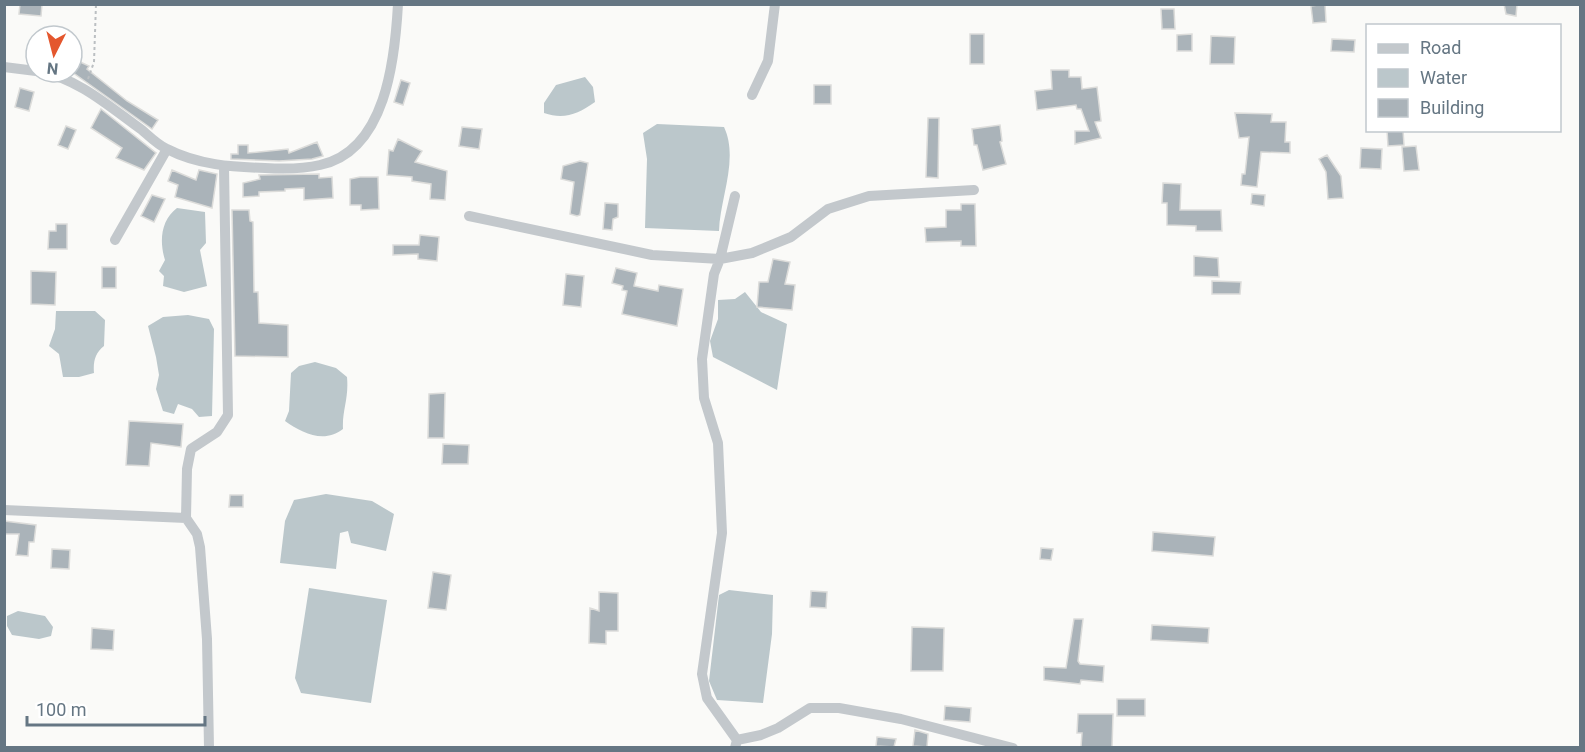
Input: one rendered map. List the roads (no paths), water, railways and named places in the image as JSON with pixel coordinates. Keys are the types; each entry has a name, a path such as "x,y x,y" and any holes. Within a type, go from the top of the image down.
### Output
{"street":[{"path":"74,84 167,149 224,167 277,168 321,165 355,148 374,122 390,72 398,4"},
{"path":"752,95 768,61 776,4"},
{"path":"4,67 24,70"},
{"path":"115,240 167,149"},
{"path":"209,747 207,639 200,547 197,534 186,518 187,469 192,449 218,432 228,415 225,348 224,167"},
{"path":"469,216 652,255 720,259 752,253 791,237 828,209 869,196 974,190"},
{"path":"735,196 720,259 714,274 702,359 704,398 718,443 722,533 702,674 707,698 736,744 778,728 810,708 839,708 901,719 1013,747"},
{"path":"4,510 186,518"}],"water":[{"path":"585,77 593,87 595,102 571,115 558,116 544,113 544,103 556,85"},
{"path":"657,124 724,127 730,152 719,231 645,228 647,159 643,133"},
{"path":"177,208 205,212 206,243 200,250 207,286 184,292 163,286 164,276 159,271 165,260 162,246 163,231 168,219"},
{"path":"745,292 761,312 787,324 777,390 713,357 710,341 718,319 718,300 735,299"},
{"path":"56,311 95,311 105,320 104,346 95,358 94,373 79,377 63,377 59,354 49,346 55,329"},
{"path":"188,315 209,319 214,329 212,416 199,417 192,409 178,404 174,414 163,411 156,389 159,375 148,326 163,317"},
{"path":"315,362 336,368 347,377 343,429 328,436 306,433 285,421 289,411 291,373 299,366"},
{"path":"326,494 372,501 394,514 386,551 351,543 348,531 340,533 336,569 280,563 285,521 294,500"},
{"path":"309,588 387,600 371,703 301,693 295,678"},
{"path":"729,590 773,595 772,634 763,703 717,700 709,681 719,595"},
{"path":"18,611 45,616 53,627 51,636 39,639 12,635 7,626 7,616"}]}
